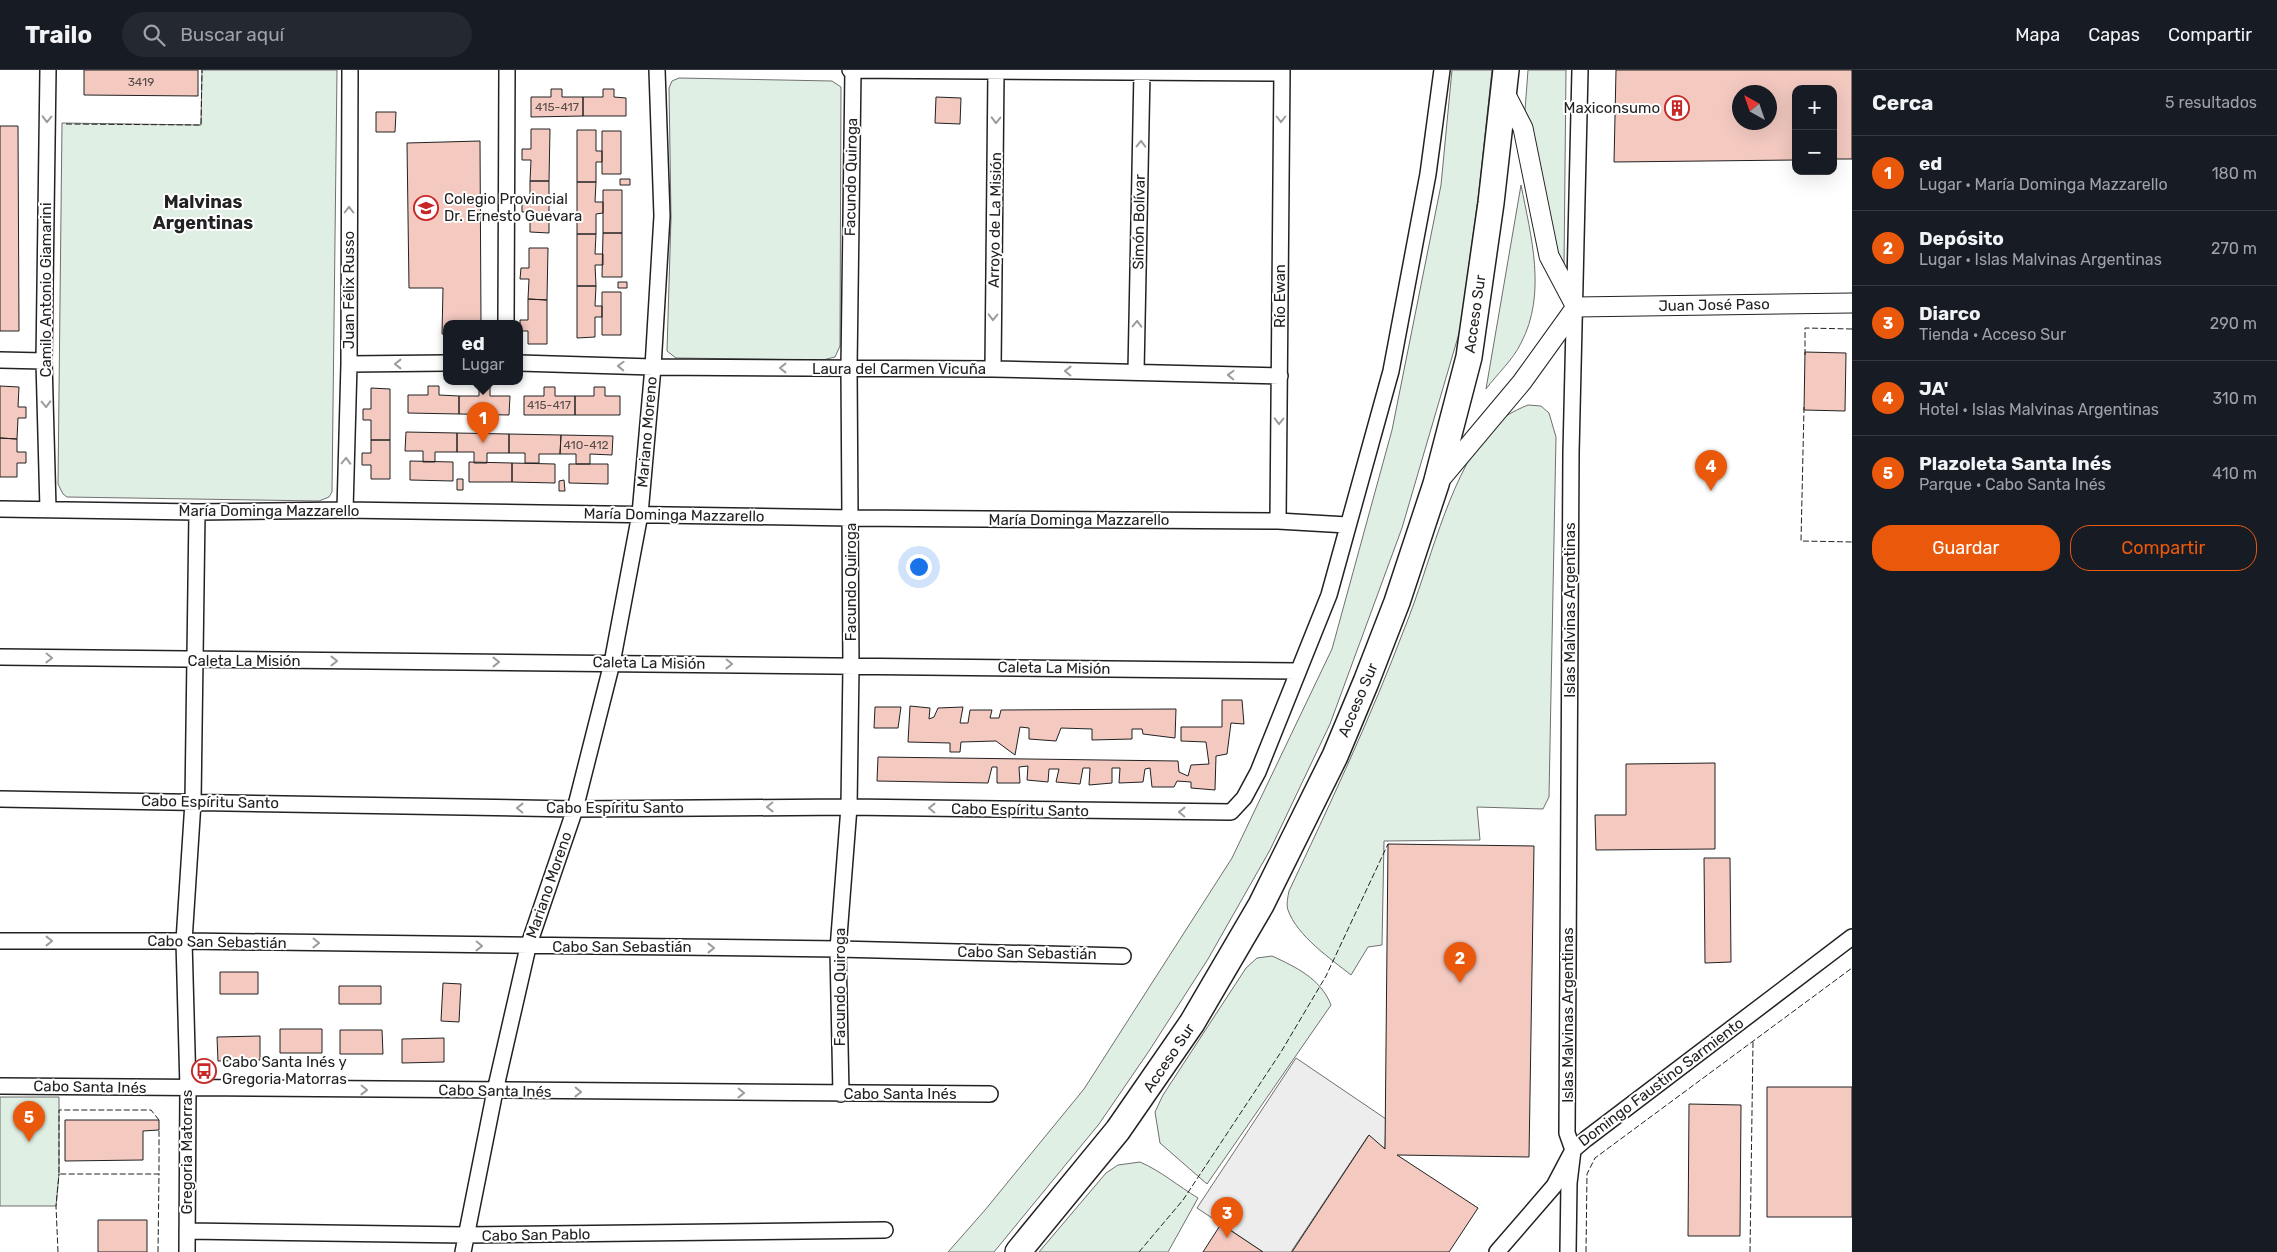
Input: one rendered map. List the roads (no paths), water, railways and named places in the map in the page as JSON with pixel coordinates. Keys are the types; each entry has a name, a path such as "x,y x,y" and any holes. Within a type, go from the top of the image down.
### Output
{"main road":[{"name":"Acceso Sur","path":"1018,1252 1118,1130 1155,1080 1201,1007 1260,905 1335,756 1366,682 1397,602 1436,484 1469,357 1505,80"}],"street":[{"name":"Camilo Antonio Giamarini","path":"48,70 44,361 48,509"},
{"name":"Juan Félix Russo","path":"345,510 349,364 350,70"},
{"path":"506,320 507,70"},
{"name":"Mariano Moreno","path":"463,1252 495,1091 528,946 575,809 612,662 640,514 653,367 662,216 657,70"},
{"path":"851,70 1282,72"},
{"name":"Facundo Quiroga","path":"841,1094 838,949 849,807 851,666 851,70"},
{"path":"1297,671 1329,595 1391,371 1428,174 1442,70"},
{"name":"Islas Malvinas Argentinas","path":"1573,1150 1567,1133 1571,453 1576,307 1580,70"},
{"name":"Arroyo de La Misión","path":"993,369 996,71"},
{"name":"Simón Bolívar","path":"1136,372 1142,72"},
{"name":"Río Ewan","path":"1278,521 1282,72"},
{"path":"1436,484 1522,382 1576,307 1548,256 1523,128 1505,80"},
{"name":"Juan José Paso","path":"1576,307 1852,303"},
{"path":"0,360 44,361"},
{"path":"349,364 443,363"},
{"name":"Laura del Carmen Vicuña","path":"523,364 653,367 993,369 1280,376"},
{"name":"María Dominga Mazzarello","path":"0,508 197,512 345,510 851,518 1278,521 1347,525"},
{"name":"Gregoria Matorras","path":"187,1252 188,1088 184,941 193,802 197,512"},
{"name":"Caleta La Misión","path":"0,657 194,661 612,662 1297,671"},
{"name":"Cabo Espíritu Santo","path":"0,799 575,809 849,807 1231,812 1244,798 1258,772 1297,671"},
{"name":"Domingo Faustino Sarmiento","path":"1497,1252 1554,1186 1573,1150 1852,937"},
{"name":"Cabo San Sebastián","path":"0,941 184,941 838,949 1123,956"},
{"name":"Cabo Santa Inés","path":"0,1086 990,1094"},
{"path":"1568,1252 1569,1183 1573,1150"},
{"name":"Cabo San Pablo","path":"187,1231 465,1236 885,1230"}],"place":[{"name":"Maxiconsumo","path":"1677,108"},
{"name":"Colegio Provincial Dr. Ernesto Guevara","path":"426,208"},
{"name":"ed","path":"483,443"},
{"name":"JA'","path":"1711,491"},
{"name":"Depósito","path":"1460,983"},
{"name":"Cabo Santa Inés y Gregoria Matorras","path":"204,1071"},
{"name":"Plazoleta Santa Inés","path":"29,1142"},
{"name":"Diarco","path":"1227,1238"}],"district":[{"name":"Malvinas Argentinas","path":"203,212"}]}
